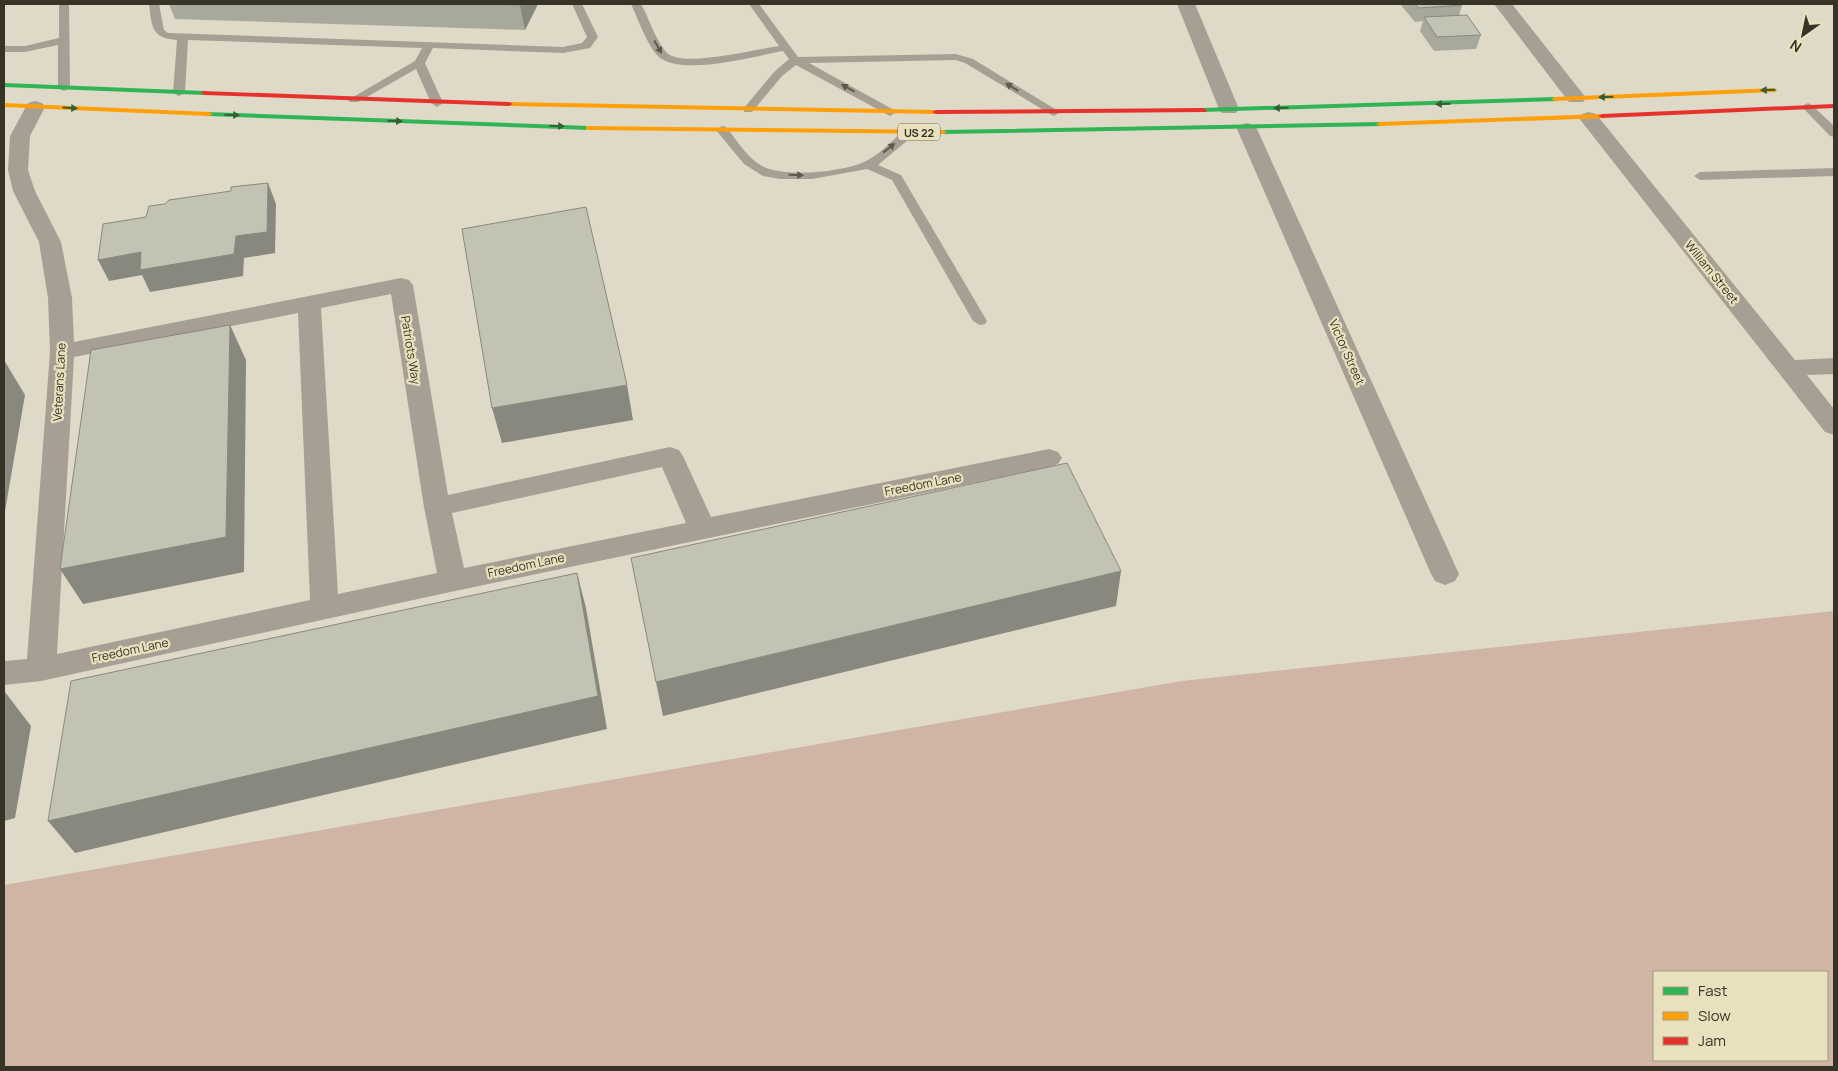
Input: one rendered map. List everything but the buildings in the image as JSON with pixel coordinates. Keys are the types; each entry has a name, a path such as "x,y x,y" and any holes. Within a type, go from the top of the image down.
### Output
{"highway":[{"name":"US 22","path":"4,85 437,103 890,112 1054,112 1382,106 1785,89"},
{"name":"US 22","path":"4,106 387,121 722,130 910,132 1247,129 1589,118 1834,106"}],"street":[{"path":"1186,4 1229,109"},
{"path":"1503,4 1576,98"},
{"name":"Veterans Lane","path":"35,107 20,136 18,170 24,191 50,242 60,298 62,352 41,669"},
{"name":"William Street","path":"1589,118 1834,426"},
{"name":"Victor Street","path":"1247,129 1446,574"},
{"name":"Patriots Way","path":"62,352 401,285 437,507 452,581"},
{"path":"309,304 325,609"},
{"path":"1788,368 1834,366"},
{"path":"437,507 670,456 703,528"},
{"name":"Freedom Lane","path":"4,672 41,669 703,528 1049,458"}],"lane":[{"path":"64,4 64,88"},
{"path":"154,4 159,31 165,36 579,49 590,44 593,37 577,4"},
{"path":"636,4 661,52 670,60 690,63 784,48"},
{"path":"754,4 784,48 795,60 890,112"},
{"path":"179,93 183,37"},
{"path":"4,49 25,49 64,40"},
{"path":"354,100 418,63 429,45"},
{"path":"748,110 778,74 795,60 956,56 969,61 1054,112"},
{"path":"418,63 437,103"},
{"path":"1808,107 1834,133"},
{"path":"722,130 750,163 760,171 807,175 841,171 868,165 910,132"},
{"path":"868,165 897,178 980,321"},
{"path":"1700,176 1834,172"}],"shaded area":[{"path":"1834,611 1834,1067 4,1067 4,885 1182,681"}],"traffic: fast":[{"path":"4,85 205,93"},
{"path":"1203,110 1555,99"},
{"path":"209,114 589,128"},
{"path":"943,132 1380,124"}],"traffic: slow":[{"path":"1555,99 1773,90"},
{"path":"509,104 936,112"},
{"path":"4,105 209,114"},
{"path":"1380,124 1602,116"},
{"path":"589,128 943,132"}],"traffic: jam":[{"path":"205,93 509,104"},
{"path":"1602,116 1834,106"},
{"path":"936,112 1203,110"}]}
